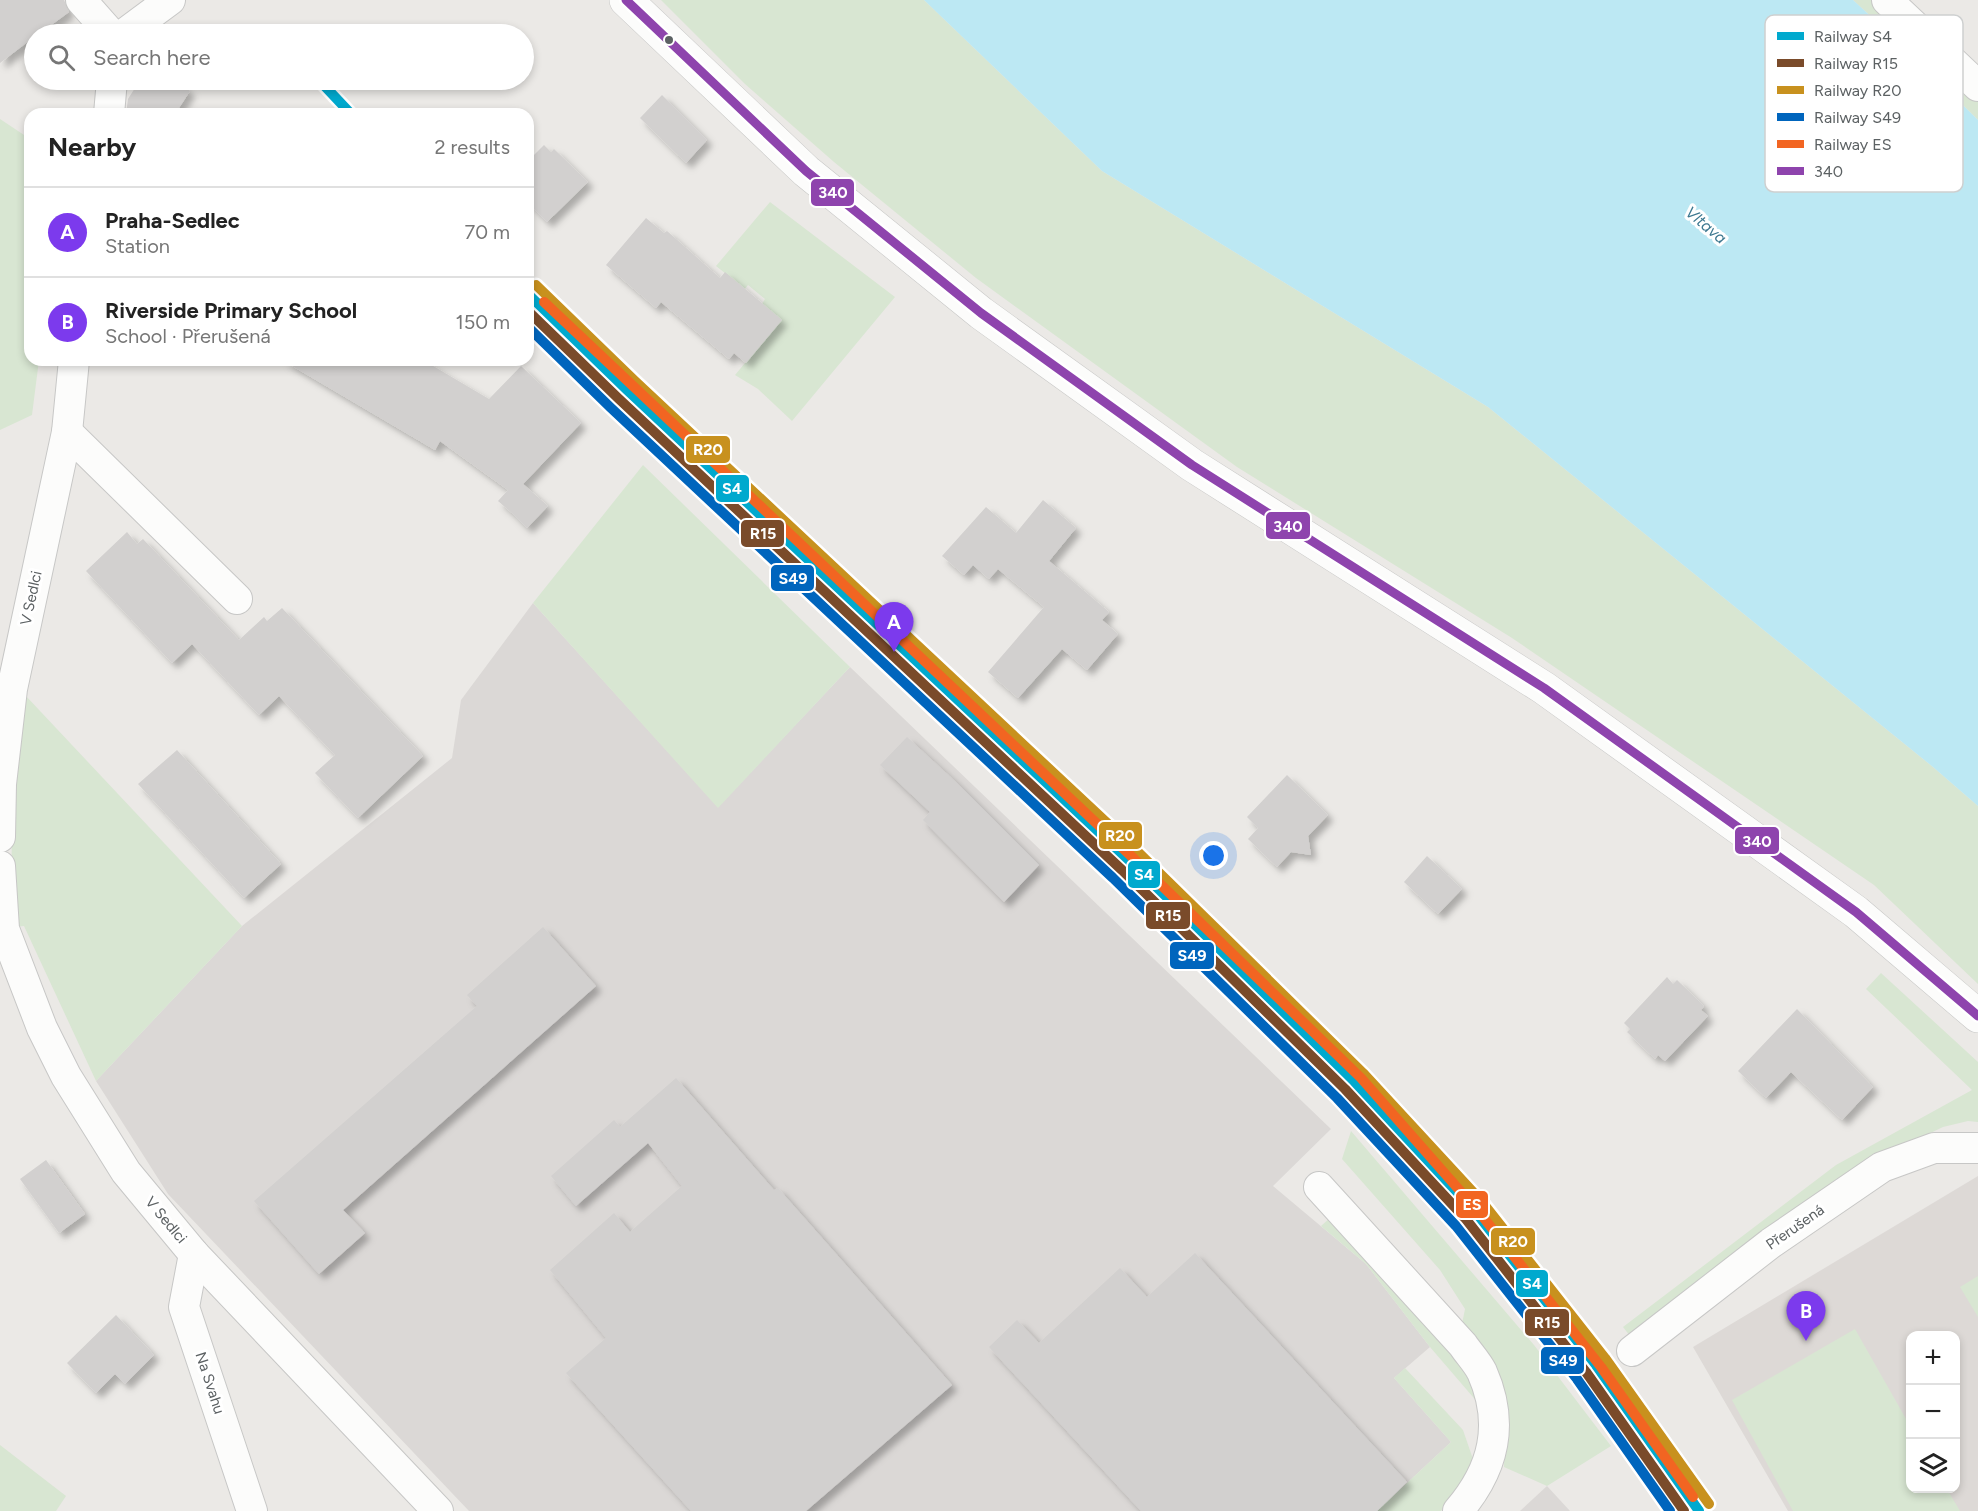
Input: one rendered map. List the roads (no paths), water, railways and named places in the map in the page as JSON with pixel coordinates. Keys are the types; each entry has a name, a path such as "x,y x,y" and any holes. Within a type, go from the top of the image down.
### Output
{"main road":[{"path":"626,0 806,171 981,313 1192,465 1544,688 1856,912 1978,1017"}],"street":[{"path":"81,0 102,24"},
{"path":"138,24 170,0"},
{"path":"1887,0 1903,15"},
{"path":"1963,72 1978,86"},
{"path":"110,108 111,90"},
{"name":"V Sedlci","path":"0,837 1,784 12,689 67,432 73,366"},
{"path":"67,432 237,599"},
{"name":"V Sedlci","path":"0,866 4,929 42,1028 66,1076 126,1172 194,1254 438,1511"},
{"name":"Přerušená","path":"1632,1351 1771,1243 1882,1167 1934,1148 1978,1148"},
{"path":"1319,1187 1463,1345 1481,1370 1491,1395 1494,1436 1489,1464 1480,1483 1458,1511"},
{"name":"Na Svahu","path":"194,1254 184,1307 252,1511"}],"water":[{"name":"Vltava","path":"924,0 1853,0 1869,15 1765,15 1765,192 1963,192 1963,105 1978,120 1978,806 1933,767 1488,407 1102,171"}],"rail line":[{"name":"S4","path":"328,90 345,108"},
{"name":"R20","path":"536,285 635,381 1138,852 1363,1073 1483,1203 1605,1358 1709,1504"},
{"name":"S4","path":"534,300 627,390 1130,861 1354,1081 1474,1210 1596,1365 1699,1511"},
{"name":"ES","path":"544,302 1129,854 1361,1078 1483,1217 1601,1367 1693,1497"},
{"name":"R15","path":"534,317 1122,870 1345,1089 1465,1218 1586,1372 1684,1511"},
{"name":"S49","path":"534,333 611,408 1113,878 1337,1098 1456,1226 1577,1379 1670,1511"}],"place":[{"name":"Praha-Sedlec","path":"894,652"},
{"name":"Riverside Primary School","path":"1806,1341"}]}
